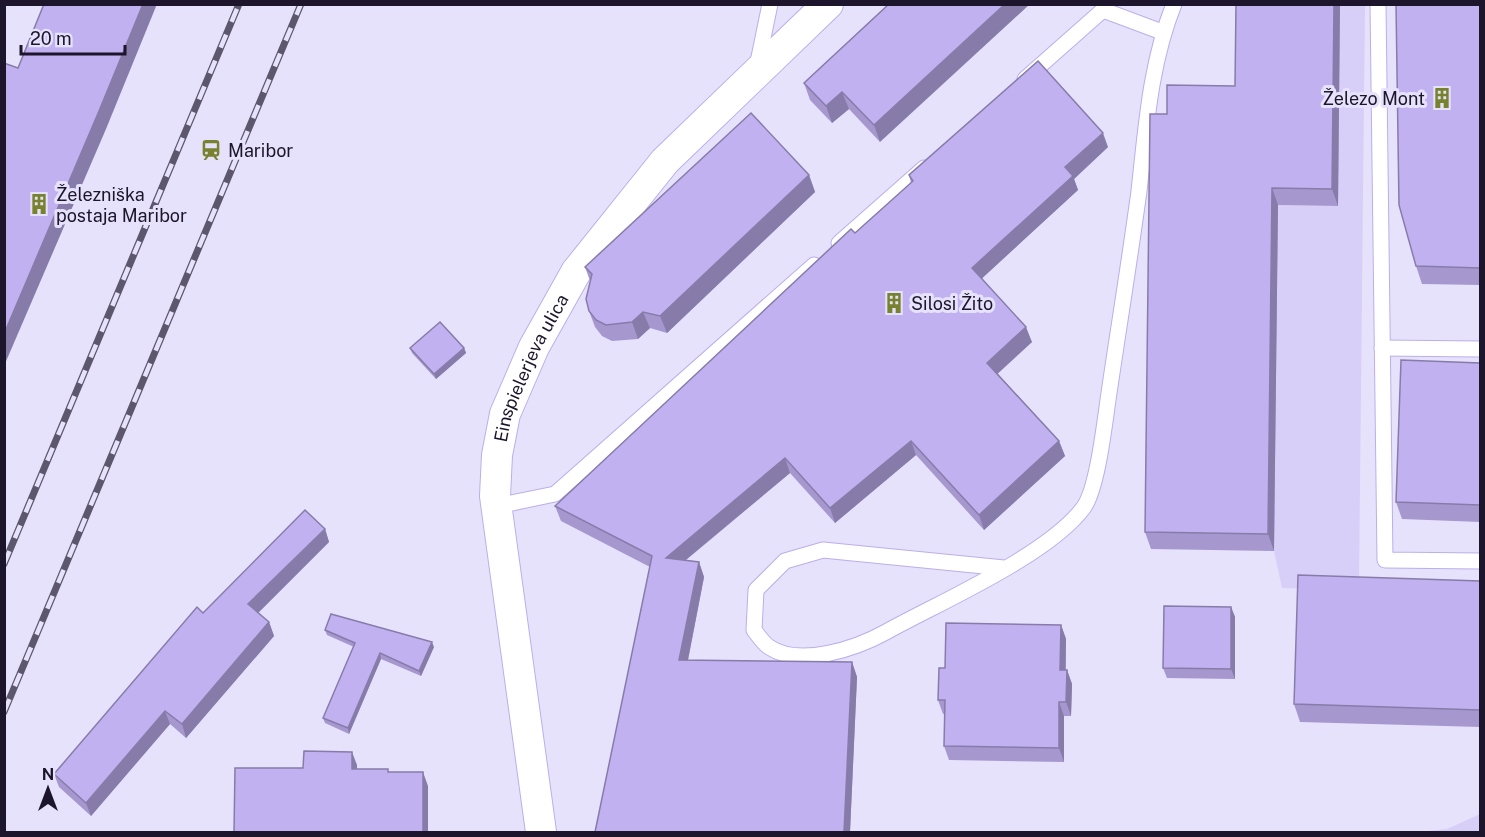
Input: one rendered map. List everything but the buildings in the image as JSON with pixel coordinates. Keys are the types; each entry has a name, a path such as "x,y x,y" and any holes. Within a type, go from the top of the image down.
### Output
{"street":[{"name":"Einspielerjeva ulica","path":"541,832 497,506 497,455 505,414 534,347 576,272 664,161 828,4"}],"lane":[{"path":"756,72 770,4"},
{"path":"1004,568 823,550 784,561 756,590 754,630 769,646 784,653 815,655 860,646 1004,568 1060,534 1085,505 1100,456 1154,70 1162,32 1174,4"},
{"path":"1378,4 1385,560 1480,561"},
{"path":"1013,89 1103,10 1162,32"},
{"path":"497,506 555,494 932,161"},
{"path":"1382,348 1480,349"}],"shaded area":[{"path":"1340,5 1365,5 1359,585 1480,592 1282,588 1274,551 1278,205 1338,206"},
{"path":"1480,814 1480,832 1419,832 1447,829"}],"railway":[{"path":"4,564 239,4"},
{"path":"4,712 301,4"}],"place":[{"name":"Železo Mont","path":"1442,98"},
{"name":"Maribor","path":"211,150"},
{"name":"Železniška postaja Maribor","path":"39,204"},
{"name":"Silosi Žito","path":"894,303"}]}
